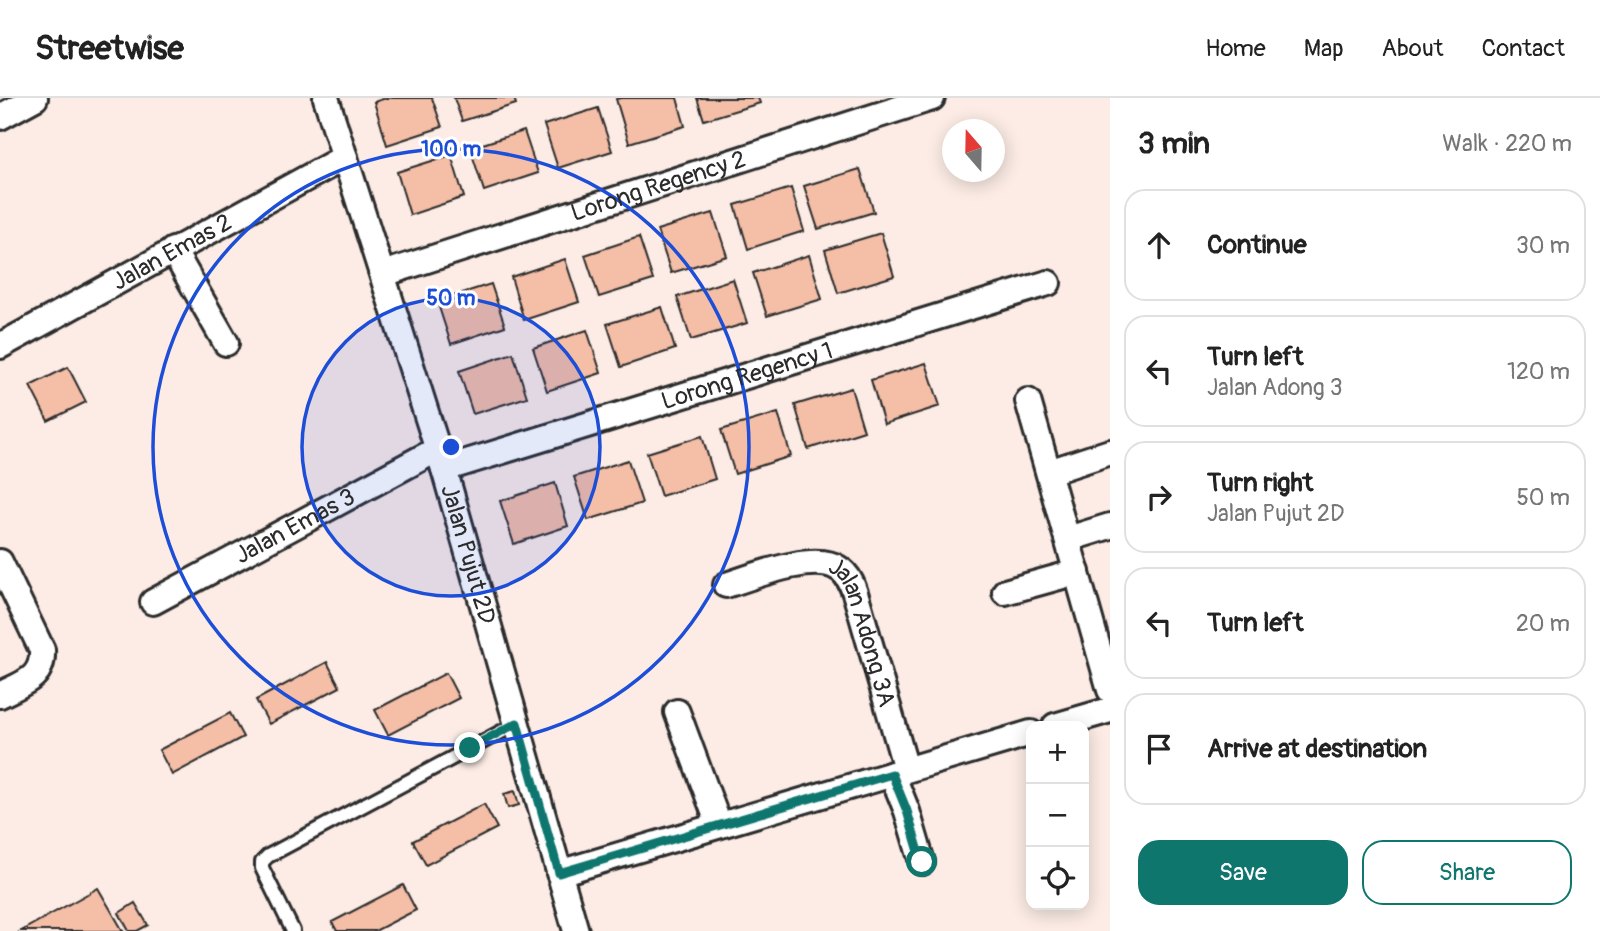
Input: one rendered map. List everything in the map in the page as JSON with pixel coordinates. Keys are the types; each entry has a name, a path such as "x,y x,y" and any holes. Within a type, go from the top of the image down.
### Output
{"street":[{"path":"0,117 35,98"},
{"name":"Jalan Pujut 2D","path":"326,98 441,459 576,931"},
{"name":"Lorong Regency 2","path":"383,274 932,98"},
{"name":"Jalan Emas 2","path":"0,346 345,157"},
{"path":"173,250 226,343"},
{"name":"Lorong Regency 1","path":"441,459 1048,284"},
{"path":"1028,401 1077,572 1107,663 1110,690"},
{"path":"1049,472 1110,452"},
{"name":"Jalan Emas 3","path":"153,602 441,459"},
{"path":"1068,539 1110,526"},
{"path":"0,562 43,650 43,662 37,675 0,695"},
{"name":"Jalan Adong 3A","path":"726,584 782,568 818,563 837,566 844,572 859,606 899,772"},
{"path":"1005,592 1077,572"},
{"path":"1072,721 1110,710"},
{"path":"677,712 719,825"},
{"path":"559,873 1026,734"},
{"path":"899,772 922,862"}],"lane":[{"path":"293,931 262,868 262,862 268,856 517,723"}],"building":[{"path":"386,98 432,98 442,127 387,145 374,102"},
{"path":"454,98 514,98 516,104 462,121"},
{"path":"677,98 685,126 629,143 616,99"},
{"path":"697,98 758,98 760,103 704,120"},
{"path":"598,108 612,151 558,168 544,125"},
{"path":"524,131 538,173 484,191 470,148"},
{"path":"451,155 464,197 410,215 397,172"},
{"path":"860,169 874,212 818,229 804,186"},
{"path":"791,188 804,231 748,249 735,205"},
{"path":"713,213 727,256 671,273 657,230"},
{"path":"881,233 894,276 838,293 825,250"},
{"path":"639,237 653,280 599,297 585,255"},
{"path":"809,255 822,299 767,316 753,273"},
{"path":"565,259 579,302 524,320 511,277"},
{"path":"733,279 747,323 691,340 677,297"},
{"path":"491,284 505,326 451,344 437,301"},
{"path":"662,307 675,349 621,367 607,324"},
{"path":"587,330 601,373 547,391 533,348"},
{"path":"513,353 527,397 473,414 459,371"},
{"path":"926,363 940,406 884,424 871,380"},
{"path":"68,367 86,402 48,421 30,386"},
{"path":"851,388 864,431 808,449 795,405"},
{"path":"778,413 791,456 735,474 721,430"},
{"path":"702,436 715,479 661,496 647,453"},
{"path":"628,460 642,503 588,520 574,477"},
{"path":"555,483 568,526 514,544 500,501"},
{"path":"327,662 340,687 269,724 256,700"},
{"path":"446,673 459,698 388,735 375,710"},
{"path":"230,713 243,737 172,775 159,750"},
{"path":"515,791 519,805 508,808 504,794"},
{"path":"484,804 497,828 426,865 413,841"},
{"path":"403,885 416,910 375,931 337,931 332,922"},
{"path":"98,888 123,931 21,931"},
{"path":"135,903 148,925 137,931 129,931 119,913"}],"route":[{"path":"470,748 517,723 559,873 892,774 907,811 922,862"}]}
